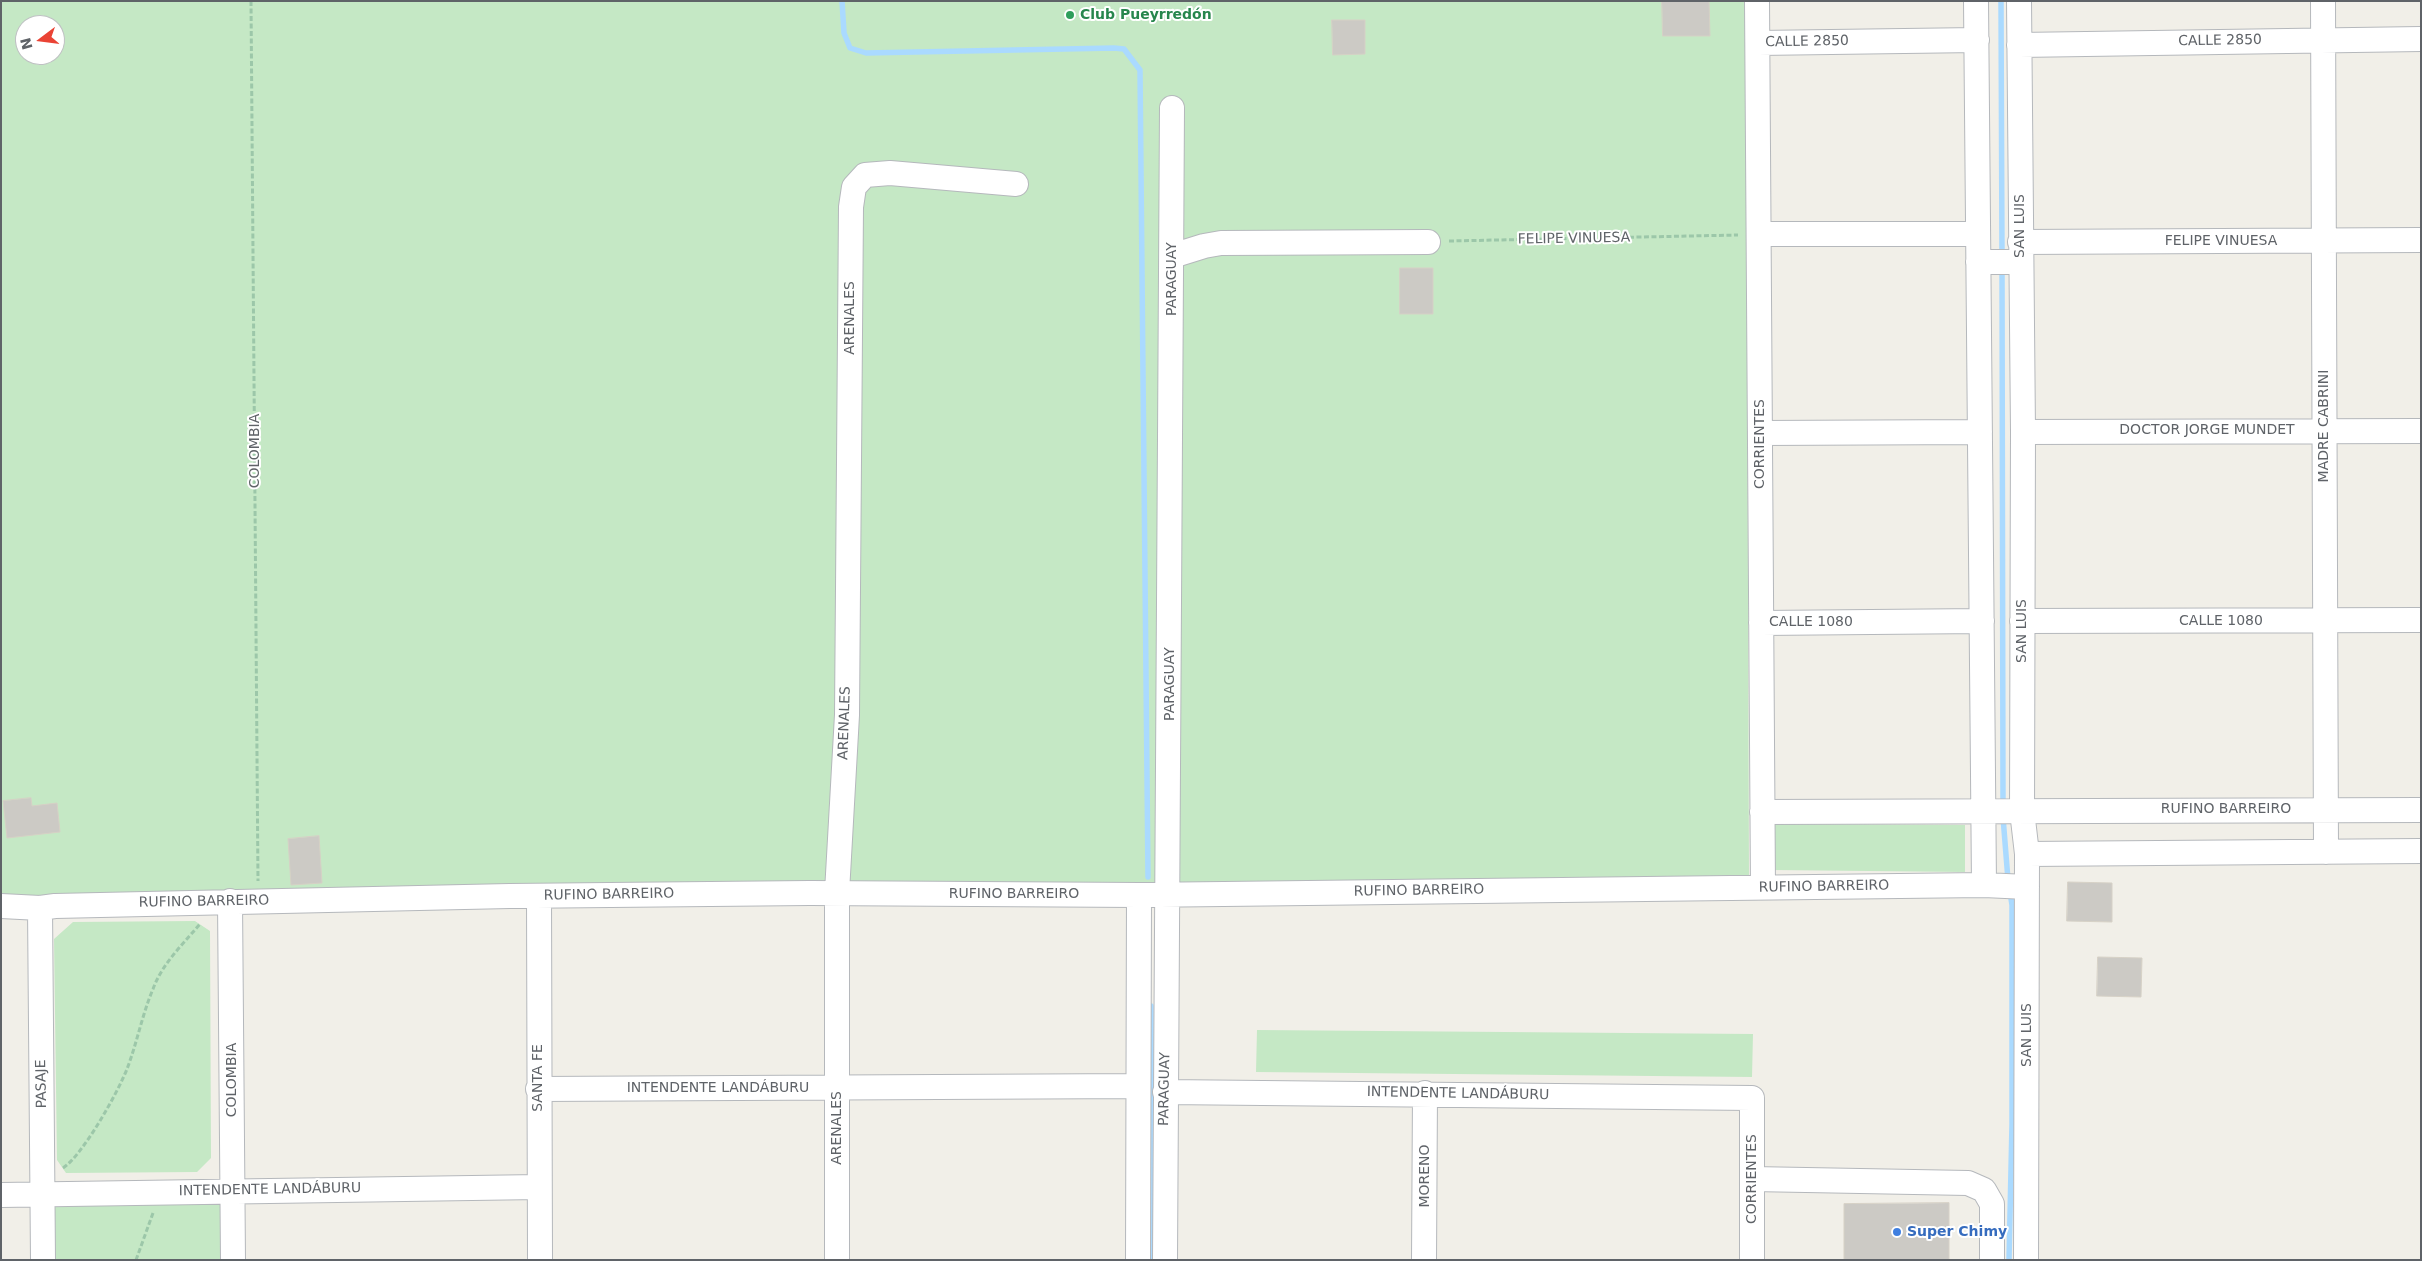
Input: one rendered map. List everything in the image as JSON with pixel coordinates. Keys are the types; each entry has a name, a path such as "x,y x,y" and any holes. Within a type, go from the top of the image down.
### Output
{"street":[{"name":"CORRIENTES","path":"1757,1 1763,887"},
{"path":"1976,1 1984,885"},
{"name":"SAN LUIS","path":"2019,1 2023,432 2022,811 2027,854 2026,1260"},
{"name":"MADRE CABRINI","path":"2323,1 2326,852"},
{"name":"CALLE 2850","path":"2019,45 2421,39"},
{"name":"CALLE 2850","path":"1758,43 1976,40"},
{"name":"PARAGUAY","path":"1165,1260 1164,1092 1169,894 1172,108"},
{"name":"ARENALES","path":"837,1260 837,892 847,715 851,207 854,187 865,174 890,173 1016,184"},
{"path":"1759,234 1977,234"},
{"name":"FELIPE VINUESA","path":"1978,262 2020,252 2324,240 2421,240"},
{"path":"1172,256 1221,243 1428,242"},
{"name":"DOCTOR JORGE MUNDET","path":"2023,432 2421,431"},
{"path":"1760,433 1980,432"},
{"name":"CALLE 1080","path":"2022,621 2421,620"},
{"name":"CALLE 1080","path":"1761,623 1982,622"},
{"name":"RUFINO BARREIRO","path":"1762,812 2326,808 2421,810"},
{"path":"2027,854 2421,851"},
{"name":"RUFINO BARREIRO","path":"1,906 40,908 230,901 837,892 1169,894 1984,885 2027,887"},
{"name":"PARAGUAY","path":"1138,1260 1139,894"},
{"name":"SANTA FE","path":"539,896 538,1089 540,1260"},
{"name":"COLOMBIA","path":"230,901 233,1260"},
{"name":"PASAJE","path":"40,908 43,1260"},
{"name":"INTENDENTE LANDÁBURU","path":"538,1089 1138,1086"},
{"name":"INTENDENTE LANDÁBURU","path":"1164,1092 1425,1093 1752,1098"},
{"name":"MORENO","path":"1424,1260 1425,1093"},
{"name":"CORRIENTES","path":"1752,1098 1752,1260"},
{"path":"1752,1179 1968,1183 1984,1190 1992,1204 1992,1260"},
{"name":"INTENDENTE LANDÁBURU","path":"1,1195 232,1190 539,1187"}],"path":[{"name":"COLOMBIA","path":"251,1 258,902"},
{"name":"FELIPE VINUESA","path":"1428,242 1759,234"},
{"path":"62,1168 70,1163 84,1146 127,1070 153,988 164,968 200,924"},
{"path":"136,1260 153,1212 165,1191"}],"green space":[{"path":"1,1 1746,1 1749,878 1169,883 523,883 1,903"},
{"path":"1772,824 1965,825 1965,872 1772,870"},
{"path":"195,921 210,931 211,1158 197,1172 66,1173 57,1160 54,939 73,922"},
{"path":"1257,1030 1753,1034 1752,1077 1256,1072"},
{"path":"221,1199 220,1260 55,1260 54,1203"}],"building":[{"path":"1662,1 1709,1 1710,36 1663,36"},
{"path":"1332,20 1365,20 1365,54 1333,55"},
{"path":"1400,268 1433,268 1433,314 1400,314"},
{"path":"31,798 32,806 57,803 60,832 7,838 3,801"},
{"path":"319,836 322,883 291,885 288,839"},
{"path":"2068,882 2112,883 2112,922 2067,921"},
{"path":"2098,957 2142,958 2141,997 2097,996"},
{"name":"Super Chimy","path":"1949,1203 1949,1260 1844,1260 1844,1204"}],"waterway":[{"path":"842,1 844,33 850,48 866,53 1114,48 1124,49 1140,70 1148,877"},
{"path":"2001,1 2002,256"},
{"path":"2002,267 2003,806"},
{"path":"2003,817 2008,880"},
{"path":"2009,1260 2012,1124 2012,905 2010,892"},
{"path":"1151,1006 1151,1259"}],"place":[{"name":"Club Pueyrredón","path":"1070,15"},
{"name":"Super Chimy","path":"1897,1232"}]}
